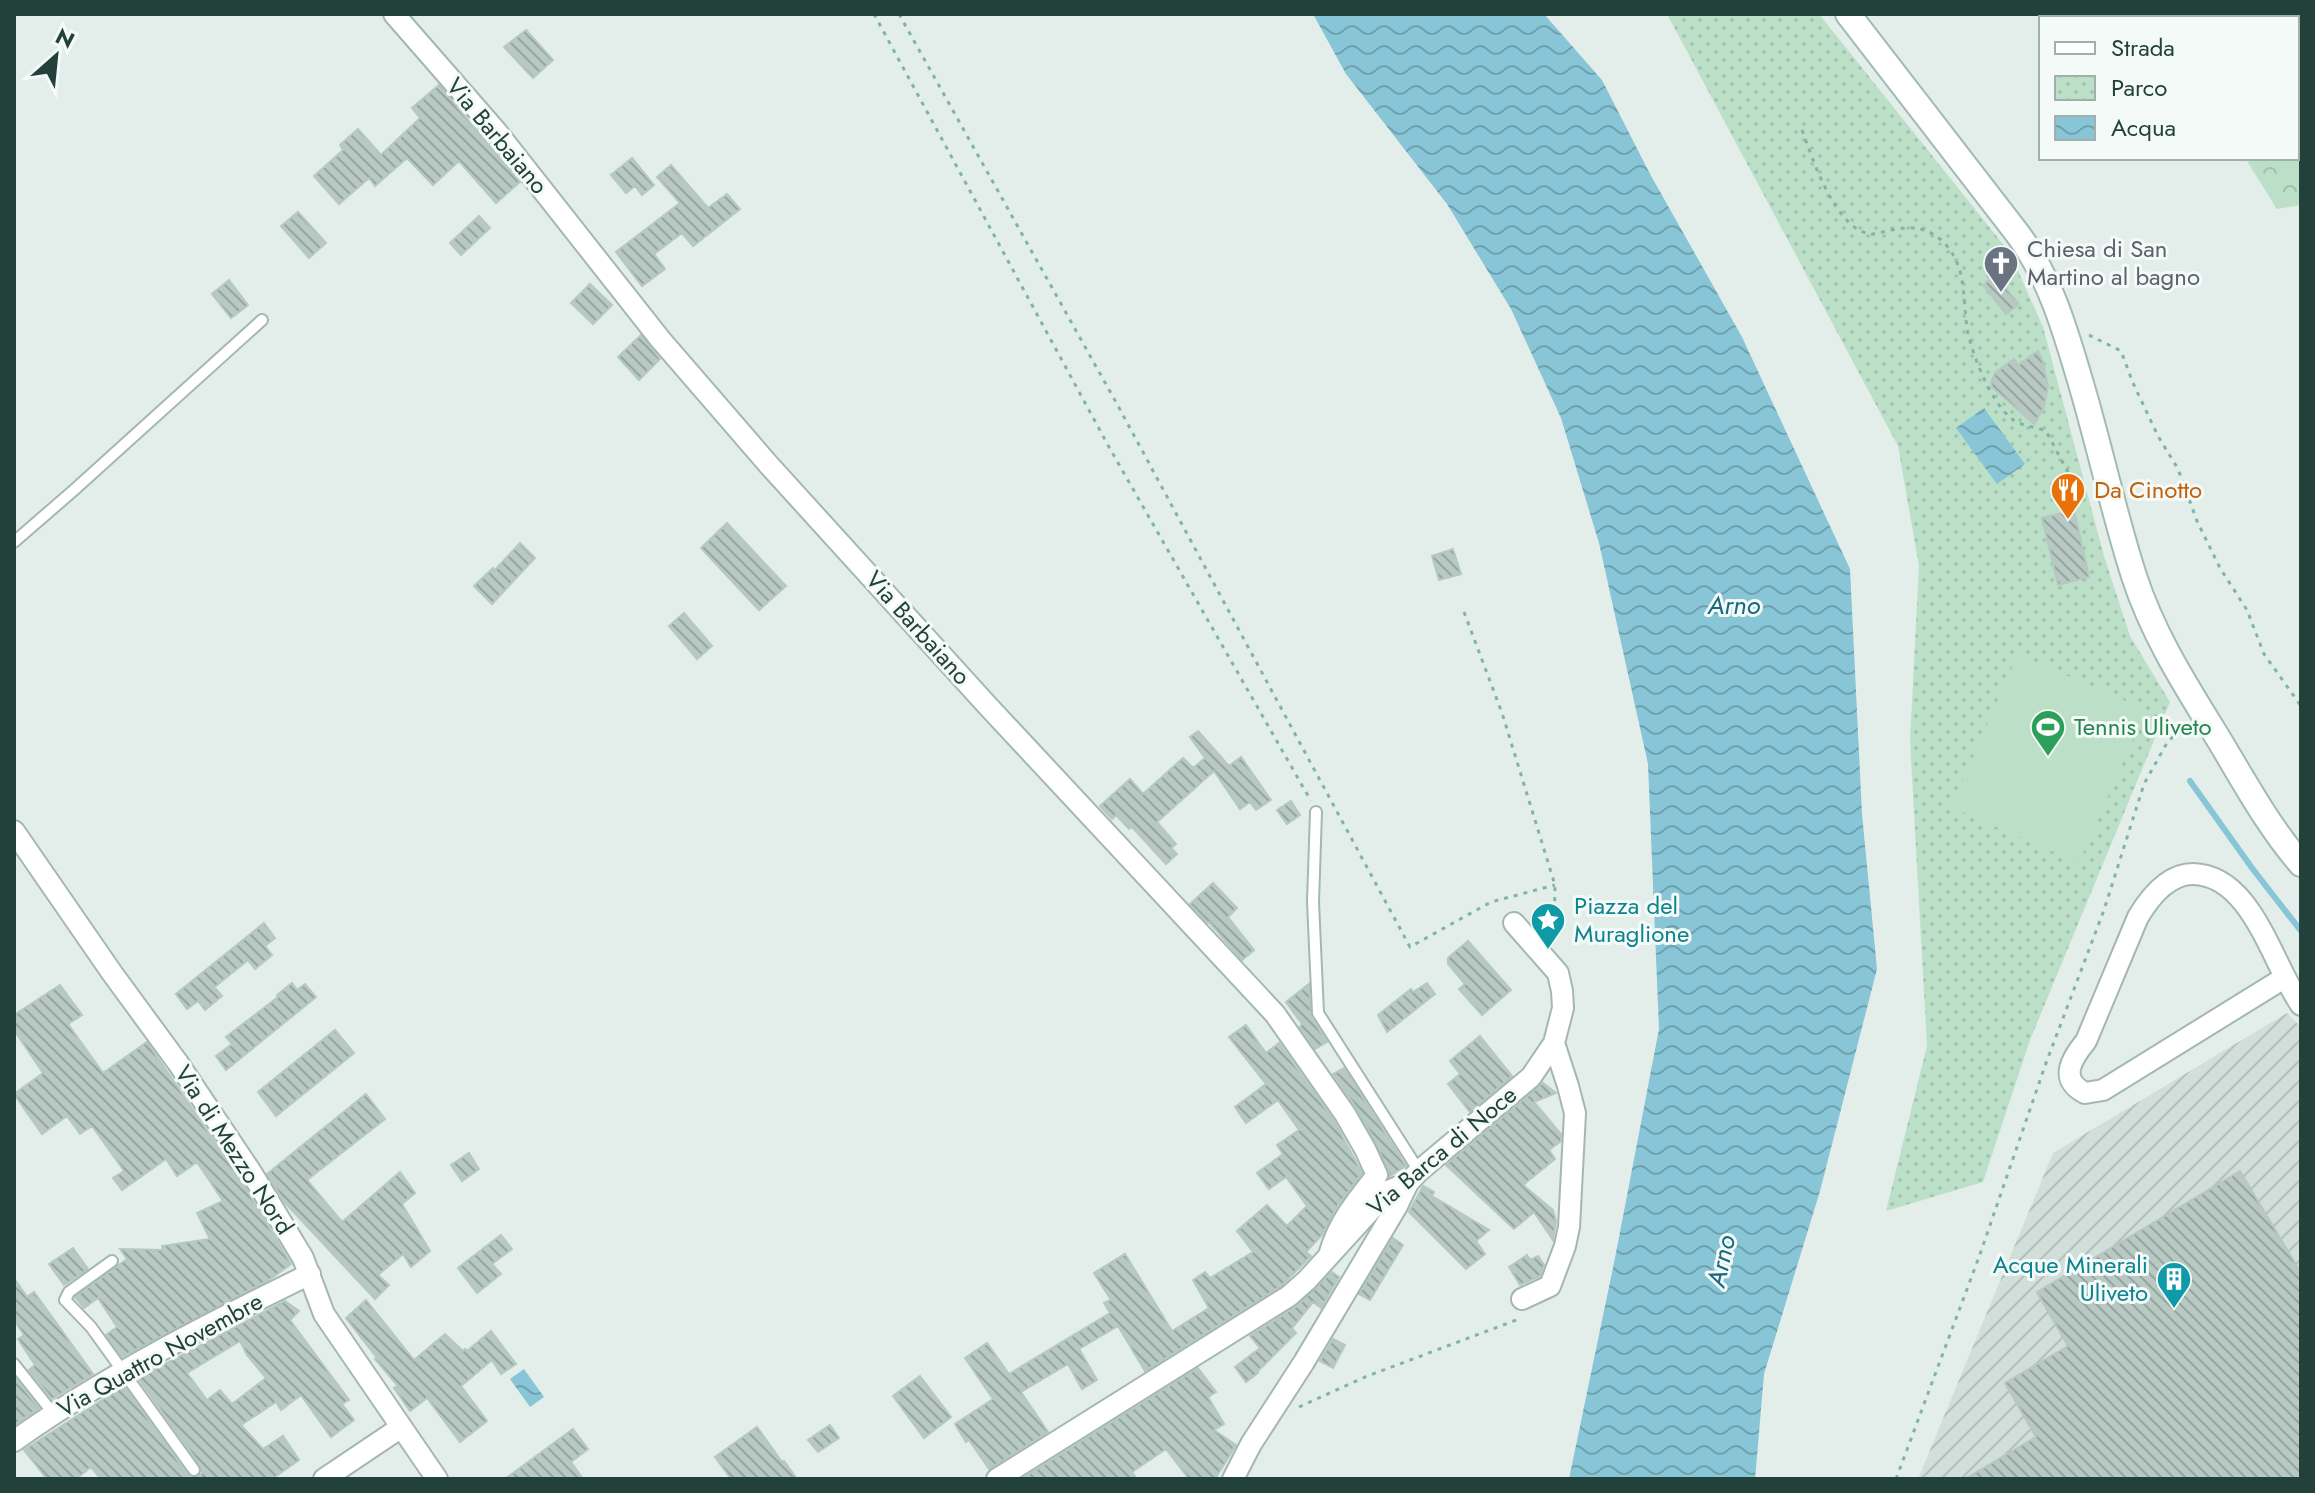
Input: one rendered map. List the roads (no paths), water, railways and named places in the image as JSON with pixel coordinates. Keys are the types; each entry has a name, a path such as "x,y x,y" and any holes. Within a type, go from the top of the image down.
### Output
{"main road":[{"path":"1848,14 2029,248 2063,320 2134,577 2150,617 2181,680 2275,833 2301,864"}],"street":[{"name":"Via Barbaiano","path":"394,14 496,131 660,339 768,464 1284,1025 1345,1114 1377,1175 1344,1219 1330,1252"},
{"name":"Via di Mezzo Nord","path":"14,831 251,1172 303,1258 324,1314 437,1479"},
{"path":"2284,978 2103,1090 2085,1093 2073,1083 2070,1072 2072,1057 2086,1041 2146,903 2168,882 2188,874 2207,875 2223,881 2236,892 2254,918 2301,1005"},
{"path":"1514,923 1558,973 1563,1008 1554,1043 1575,1113 1569,1227 1565,1246 1550,1286 1521,1309"},
{"name":"Via Barca di Noce","path":"997,1479 1289,1296 1388,1191 1413,1177 1531,1077 1554,1043"},
{"path":"1233,1479 1251,1444 1304,1362 1413,1177"},
{"name":"Via Quattro Novembre","path":"14,1441 122,1371 200,1328 310,1274"},
{"path":"324,1479 400,1428"}],"lane":[{"path":"14,542 262,320"},
{"path":"1316,812 1313,902 1318,1013 1413,1177"},
{"path":"112,1261 69,1292 65,1300 91,1327 194,1470"},
{"path":"14,1364 53,1413"}],"water":[{"name":"Arno","path":"1313,14 1544,14 1602,80 1650,174 1742,337 1850,569 1862,814 1877,969 1820,1191 1764,1374 1755,1479 1569,1479 1659,1029 1648,764 1599,543 1561,418 1511,309 1447,204 1346,74"},
{"path":"1984,408 2025,464 1997,484 1956,428"},
{"path":"524,1369 544,1397 530,1407 510,1379"}],"waterway":[{"path":"2190,781 2301,931"}],"place":[{"name":"Chiesa di San Martino al bagno","path":"2001,294"},
{"name":"Da Cinotto","path":"2068,521"},
{"name":"Tennis Uliveto","path":"2048,758"},
{"name":"Piazza del Muraglione","path":"1548,951"},
{"name":"Acque Minerali Uliveto","path":"2174,1310"}]}
